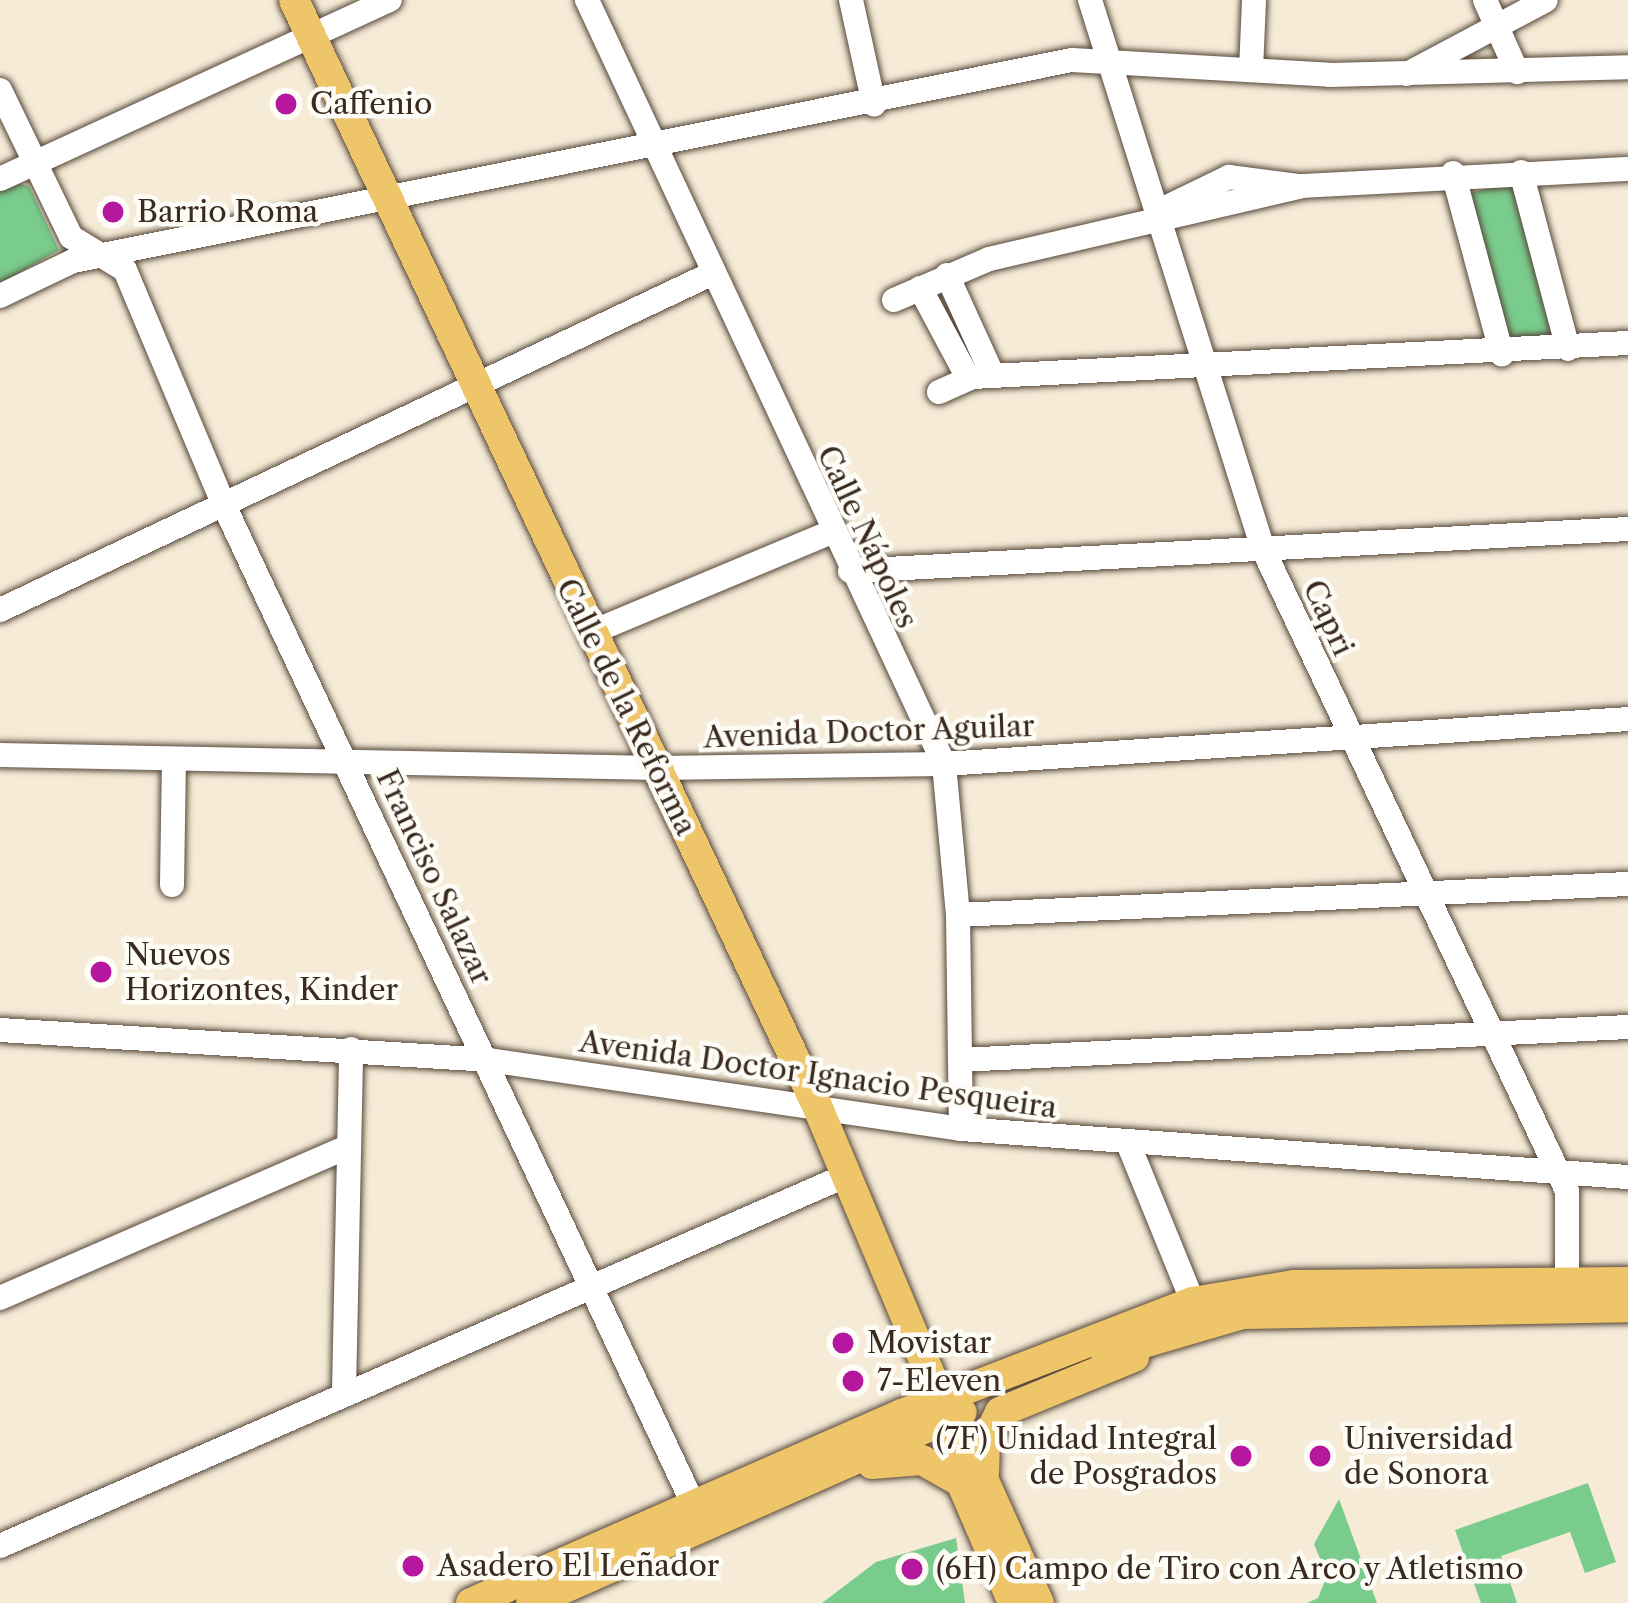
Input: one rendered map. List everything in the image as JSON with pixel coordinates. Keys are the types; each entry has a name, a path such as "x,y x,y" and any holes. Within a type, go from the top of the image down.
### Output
{"main road":[{"name":"Calle de la Reforma","path":"294,0 471,383 818,1108 972,1477 1013,1603"},
{"path":"531,1603 699,1516 764,1500 889,1458 922,1460 972,1477 1000,1412 1278,1300 1373,1293 1411,1282"},
{"path":"472,1603 699,1516 1193,1302 1294,1285 1411,1282 1567,1294 1628,1307"},
{"path":"764,1500 944,1408 1132,1343 1243,1314 1567,1294 1628,1282"},
{"name":"Calle de la Reforma","path":"972,1477 1039,1603"}],"street":[{"path":"0,179 390,0"},
{"name":"Calle Nápoles","path":"587,0 709,275 944,764 958,915 961,1130"},
{"path":"851,0 874,106"},
{"name":"Capri","path":"1090,0 1103,58 1263,549 1487,1035 1562,1178"},
{"path":"1251,70 1254,0"},
{"path":"1405,75 1490,12 1546,0"},
{"path":"1490,12 1517,72"},
{"path":"0,296 73,261 1103,58 1251,70 1405,75 1628,67"},
{"name":"Franciso Salazar","path":"0,91 71,236 125,270 222,502 489,1060 699,1516"},
{"path":"894,300 946,275 1155,217 1301,187 1453,173 1628,169"},
{"path":"1521,172 1568,349"},
{"path":"1453,173 1502,354"},
{"path":"0,610 471,383 709,275"},
{"path":"946,275 980,377"},
{"path":"920,288 980,377"},
{"path":"939,392 980,377 1502,354 1628,343"},
{"path":"850,571 1628,529"},
{"path":"590,633 831,532"},
{"name":"Avenida Doctor Aguilar","path":"0,754 657,768 944,764 1628,719"},
{"path":"172,885 174,759"},
{"path":"958,915 1628,884"},
{"path":"960,1060 1628,1027"},
{"name":"Avenida Doctor Ignacio Pesqueira","path":"0,1030 489,1060 961,1130 1562,1178 1628,1177"},
{"path":"344,1392 345,1148 351,1049"},
{"path":"1128,1144 1193,1302"},
{"path":"0,1298 345,1148"},
{"path":"0,1546 847,1175"},
{"path":"1562,1178 1567,1294"}],"green space":[{"path":"1511,182 1552,336 1508,347 1467,194"},
{"path":"16,183 29,186 59,250 0,284 0,190"},
{"path":"1588,1483 1616,1562 1585,1573 1570,1532 1501,1556 1517,1603 1481,1603 1455,1530"},
{"path":"1339,1499 1377,1603 1307,1603 1318,1598 1327,1576 1314,1544"},
{"name":"(6H) Campo de Tiro con Arco y Atletismo","path":"956,1538 965,1603 822,1603 876,1562"}],"place":[{"name":"Caffenio","path":"286,104"},
{"name":"Barrio Roma","path":"113,212"},
{"name":"Nuevos Horizontes, Kinder","path":"101,972"},
{"name":"Movistar","path":"843,1343"},
{"name":"7-Eleven","path":"853,1381"},
{"name":"(7F) Unidad Integral de Posgrados","path":"1241,1456"},
{"name":"Universidad de Sonora","path":"1320,1456"},
{"name":"Asadero El Leñador","path":"413,1566"},
{"name":"(6H) Campo de Tiro con Arco y Atletismo","path":"912,1569"}]}
